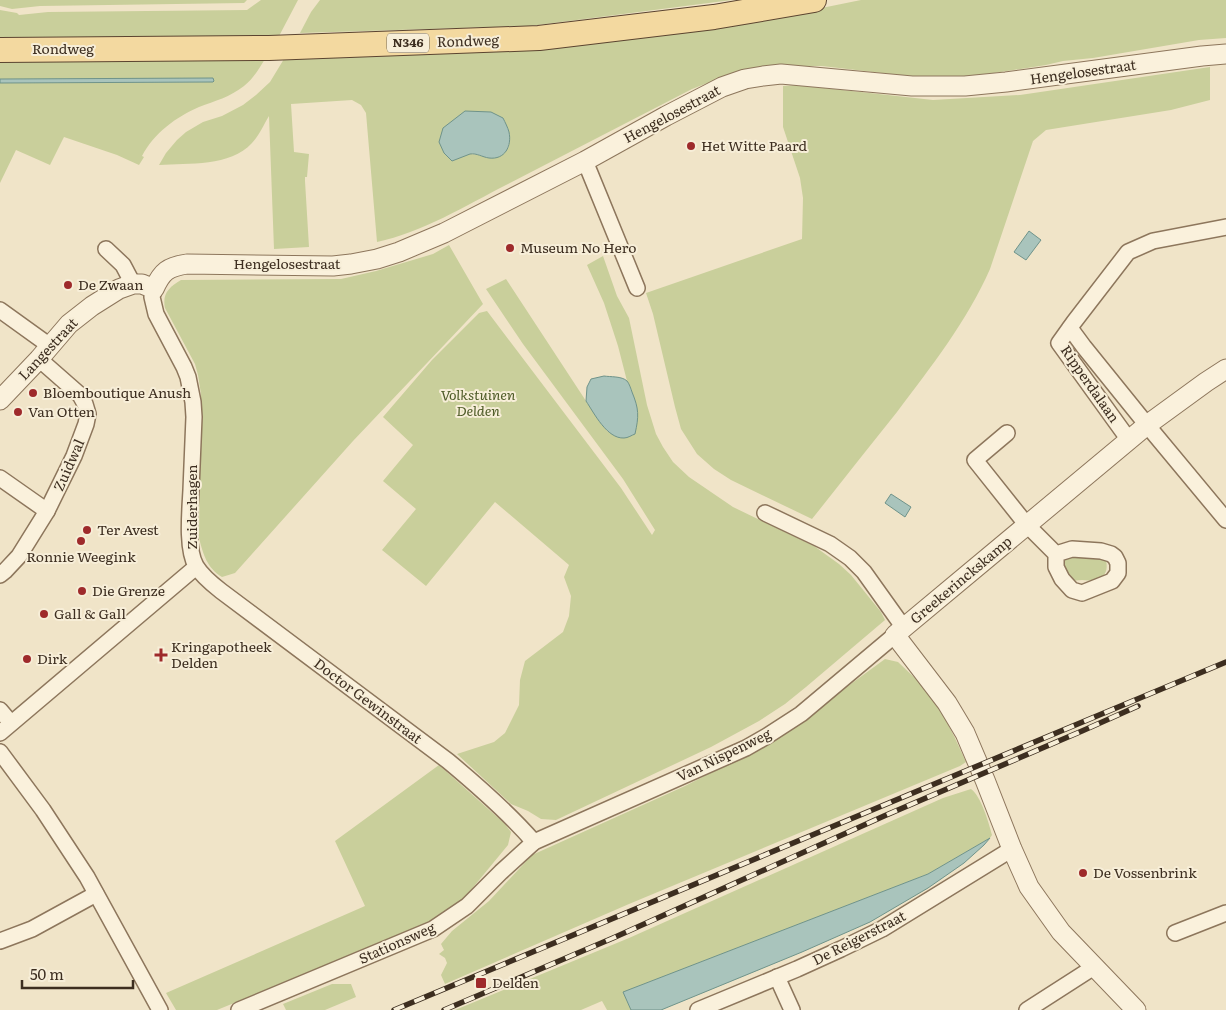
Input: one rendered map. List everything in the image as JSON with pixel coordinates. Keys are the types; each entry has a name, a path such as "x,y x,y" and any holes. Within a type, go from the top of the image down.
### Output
{"main road":[{"name":"Rondweg","path":"0,50 269,48 539,38 714,17 814,0"}],"street":[{"name":"Hengelosestraat","path":"154,288 161,275 166,271 174,266 187,264 333,266 377,259 392,254 444,233 722,87 758,77 781,74 912,86 965,86 1226,54"},
{"path":"585,160 637,288"},
{"name":"Ripperdalaan","path":"1129,440 1059,343 1128,252 1153,241 1226,227"},
{"path":"106,249 123,265 133,284 142,284 154,288"},
{"name":"Langestraat","path":"0,400 69,324 92,306 119,289 133,284"},
{"name":"Zuiderhagen","path":"6,728 196,567 190,546 194,417 191,388 184,368 156,314 152,297 154,288"},
{"name":"Zuidwal","path":"0,310 44,353 80,395 88,414 74,456 47,511 19,556 0,575"},
{"name":"Ripperdalaan","path":"1070,328 1147,425"},
{"name":"Greekerinckskamp","path":"899,631 1147,425 1226,369"},
{"path":"1147,425 1220,504 1226,520"},
{"path":"1007,433 975,460 1026,524 1056,554"},
{"path":"0,478 47,511"},
{"path":"765,512 830,544 850,558 864,572 899,631 965,733 1029,887 1061,932 1136,1010"},
{"name":"Doctor Gewinstraat","path":"196,567 221,591 448,761 513,818 534,842"},
{"name":"Van Nispenweg","path":"534,842 746,748 767,736 801,714 899,631"},
{"path":"0,710 6,728"},
{"path":"0,752 43,810 87,877 160,1010"},
{"name":"Stationsweg","path":"239,1010 433,928 467,906 534,842"},
{"name":"De Reigerstraat","path":"698,1010 841,949 882,929 1012,849"},
{"path":"0,941 32,929 96,894"},
{"path":"1175,933 1226,913"},
{"path":"1027,1010 1094,967"},
{"path":"777,977 792,1010"}],"green space":[{"path":"0,0 247,0 244,3 40,6 12,9 0,6"},
{"path":"261,0 298,0 278,38 0,41 0,10 19,15 48,12 247,10"},
{"path":"320,0 732,0 530,26 300,33"},
{"path":"861,0 1226,0 1226,38 1199,40 975,76 928,77 822,66 785,66 718,79 692,89 443,218 394,238 377,242 366,113 361,105 352,100 291,104 294,152 309,154 305,181 309,247 274,249 269,116 252,143 243,151 232,156 208,162 159,165 166,153 186,132 203,122 222,116 243,105 256,95 270,82 287,54 802,12","holes":["503,118 509,132 509,147 489,158 471,154"]},
{"path":"265,59 253,77 239,90 190,111 166,127 147,148 139,165 117,155 64,137 50,165 16,150 0,183 0,83 213,82 139,79 0,79 0,61"},
{"path":"1210,67 1210,100 1171,110 1046,130 1033,141 990,269 971,307 923,378 812,519 731,480 714,469 697,454 681,429 653,314 646,293 802,239 803,198 800,178 783,127 783,86 797,85 933,100 1020,95"},
{"path":"449,245 483,304 353,441 235,573 222,577 209,565 199,538 201,394 195,364 165,308 164,303 167,291 181,280 341,279 433,254"},
{"name":"Volkstuinen Delden","path":"603,256 617,296 629,318 647,405 656,434 673,462 689,477 733,507 814,546 839,564 851,575 881,612 885,620 785,704 759,721 711,747 556,820 541,819 511,804 457,754 494,742 505,733 519,705 520,680 525,661 563,632 569,616 571,596 564,577 569,565 495,502 426,586 382,550 416,509 383,481 413,445 383,417 432,360 479,313 487,311 621,488 652,535 655,530 623,479 523,344 486,289 506,279 608,432 631,389 604,303 587,265"},
{"path":"1100,555 1106,560 1106,571 1101,578 1093,580 1071,579 1060,560 1063,557"},
{"path":"885,659 898,662 917,680 942,713 966,762 445,984 441,975 447,963 445,958 439,954 444,950 441,944 452,931 489,901 532,855 685,786 770,743"},
{"path":"439,765 505,824 511,832 508,845 461,902 418,928 217,1010 176,1010 166,993 365,906 335,841"},
{"path":"971,789 975,792 984,810 992,835 990,838 928,874 624,992 631,1010 607,1010 602,1001 581,1010 455,1010 629,938 943,798"},
{"path":"332,984 351,984 356,997 325,1010 286,1010 283,1004"}],"water":[{"path":"213,78 213,82 0,83 0,79"},
{"path":"465,111 491,112 503,118 510,137 508,147 503,154 499,157 489,158 470,154 452,161 444,153 439,142 443,128"},
{"path":"1029,231 1041,240 1026,260 1014,252"},
{"path":"604,376 622,378 627,381 637,408 638,417 635,434 624,438 612,434 597,418 586,401 587,387 591,379"},
{"path":"891,494 911,507 905,517 885,503"},
{"path":"990,838 964,863 928,888 870,922 661,1010 631,1010 623,992 928,874"}],"railway":[{"path":"394,1010 1226,662"},
{"path":"444,1010 613,938 884,816 1138,706"}],"place":[{"name":"Het Witte Paard","path":"691,146"},
{"name":"Museum No Hero","path":"510,248"},
{"name":"De Zwaan","path":"68,285"},
{"name":"Bloemboutique Anush","path":"33,393"},
{"name":"Van Otten","path":"18,412"},
{"name":"Ter Avest","path":"87,530"},
{"name":"Ronnie Weegink","path":"81,541"},
{"name":"Die Grenze","path":"82,591"},
{"name":"Gall & Gall","path":"44,614"},
{"name":"Kringapotheek Delden","path":"161,655"},
{"name":"Dirk","path":"27,659"},
{"name":"De Vossenbrink","path":"1083,873"},
{"name":"Delden","path":"481,983"}]}
